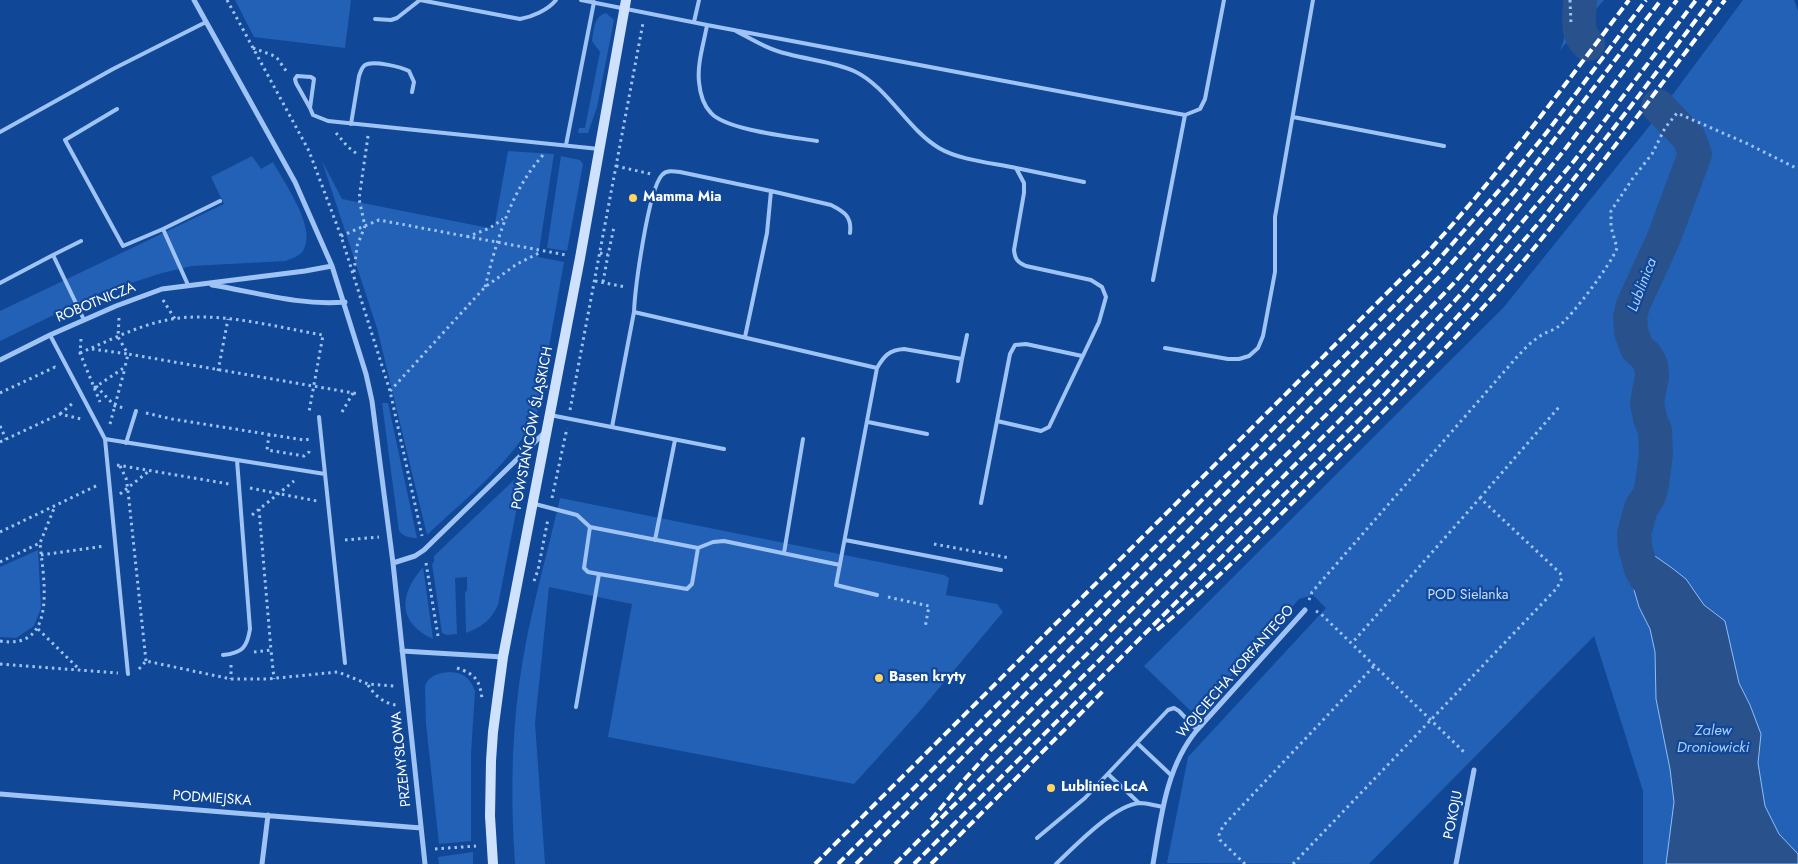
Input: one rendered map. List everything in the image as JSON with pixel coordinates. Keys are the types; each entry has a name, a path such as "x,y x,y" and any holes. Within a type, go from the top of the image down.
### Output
{"main road":[{"name":"POWSTAŃCÓW ŚLĄSKICH","path":"493,864 490,816 490,761 503,657 550,415 625,4"}],"street":[{"name":"PRZEMYSŁOWA","path":"194,0 295,182 332,266 366,374 372,401 389,536 425,864"},
{"name":"ROBOTNICZA","path":"0,360 84,320 162,289 332,266"},
{"name":"ROBOTNICZA","path":"206,284 294,300 330,303 344,302"},
{"path":"392,563 404,560 424,550 547,430"},
{"name":"WOJCIECHA KORFANTEGO","path":"1153,864 1163,808 1172,775 1182,751 1197,730 1305,610"},
{"path":"402,651 503,657"},
{"name":"POKOJU","path":"1456,864 1474,770"},
{"name":"PODMIEJSKA","path":"0,794 421,828"},
{"path":"262,864 268,815"}],"lane":[{"path":"375,19 391,20 397,18 420,0 520,19 528,18 549,7 556,0"},
{"path":"580,0 625,4 645,12 736,31 1185,115 1200,109 1205,99 1224,0"},
{"path":"694,22 699,0"},
{"path":"1165,348 1228,359 1239,359 1249,356 1258,348 1267,322 1275,272 1275,218 1313,0"},
{"path":"566,145 594,1"},
{"path":"0,132 112,69 206,22"},
{"path":"707,25 698,81 701,96 711,114 728,125 817,141"},
{"path":"736,31 777,51 854,71 866,78 920,133 938,147 952,154 1084,182"},
{"path":"351,124 359,76 367,64 373,63 404,68 409,71 414,82 412,92"},
{"path":"310,108 314,79 311,76 297,76 295,79 296,83 313,115 328,120 351,124 599,149"},
{"path":"117,109 65,140 123,246 220,201"},
{"path":"1153,280 1185,115"},
{"path":"1293,117 1444,146"},
{"path":"997,422 1041,431 1049,427 1102,312 1106,296 1099,283 1026,266 1015,258 1014,250 1024,193 1024,184 1016,168"},
{"path":"612,427 653,197 661,176 666,172 680,172 831,205 849,218 851,225 850,233"},
{"path":"745,337 767,233 771,191"},
{"path":"163,228 188,286"},
{"path":"0,283 82,241"},
{"path":"52,255 84,320"},
{"path":"634,312 877,368"},
{"path":"50,335 104,440 112,500 128,674"},
{"path":"958,381 967,335"},
{"path":"981,504 1010,354 1015,345 1026,344 1082,356"},
{"path":"877,594 836,585 877,368 884,356 897,349 962,359"},
{"path":"126,443 136,411"},
{"path":"550,415 724,449"},
{"path":"319,418 344,663"},
{"path":"868,422 927,434"},
{"path":"784,553 803,439"},
{"path":"104,440 325,474"},
{"path":"655,540 675,440"},
{"path":"222,655 234,654 242,650 248,640 250,629 237,460"},
{"path":"532,504 577,515 590,527 655,540 698,548 719,540 840,565"},
{"path":"590,527 584,568 588,572 687,589 692,584 698,548"},
{"path":"845,540 1001,570"},
{"path":"576,707 599,574"},
{"path":"1037,838 1085,798 1168,710 1174,708 1179,711 1197,730"},
{"path":"1137,743 1172,775"},
{"path":"1108,774 1139,803"},
{"path":"1056,864 1106,818 1127,807 1139,803 1163,808"}],"path":[{"path":"1570,0 1571,24"},
{"path":"542,551 569,418 645,12"},
{"path":"253,48 277,58 295,79"},
{"path":"1466,754 1321,614 1316,611 1305,610 1312,592 1532,341 1554,330 1564,322 1593,285 1612,260 1617,248 1611,227 1612,211 1633,178 1652,154 1665,128 1675,115 1679,113 1798,169"},
{"path":"328,120 348,147 357,154"},
{"path":"353,274 357,246 365,226 359,199 370,126"},
{"path":"485,287 496,243 506,217 525,176 551,144"},
{"path":"616,166 661,176"},
{"path":"466,237 490,228 506,217"},
{"path":"341,236 379,220 566,256"},
{"path":"603,282 614,227"},
{"path":"390,391 485,287 517,264 542,252"},
{"path":"600,253 608,255"},
{"path":"594,281 636,289"},
{"path":"163,299 175,319"},
{"path":"107,417 110,424 128,354 118,337 119,314"},
{"path":"80,353 148,324 192,316 228,319 323,335 313,386 309,420"},
{"path":"218,371 228,319"},
{"path":"81,339 80,353 104,410"},
{"path":"90,349 358,394"},
{"path":"0,392 55,367 58,374"},
{"path":"95,387 125,368"},
{"path":"95,387 115,406 172,419 304,440 310,439"},
{"path":"342,412 353,393"},
{"path":"69,396 85,427"},
{"path":"0,442 60,414 73,403"},
{"path":"1351,643 1559,408"},
{"path":"60,414 81,419"},
{"path":"0,426 6,439"},
{"path":"269,434 267,450 304,456 310,452 310,430"},
{"path":"0,664 134,674 146,661 128,488 126,478 118,465 318,501 319,509"},
{"path":"112,500 150,471"},
{"path":"0,532 99,485 98,477"},
{"path":"242,524 298,477"},
{"path":"1293,864 1557,588 1562,578 1560,573 1480,498"},
{"path":"0,641 18,641 29,636 38,629 43,617 45,602 40,543 55,506"},
{"path":"259,509 274,678"},
{"path":"345,540 389,536"},
{"path":"0,562 40,543"},
{"path":"41,555 109,546"},
{"path":"426,562 438,636"},
{"path":"877,594 929,606 925,628"},
{"path":"38,629 80,670"},
{"path":"242,650 254,652 272,650"},
{"path":"146,661 231,679 274,678 338,672 368,684 394,686"},
{"path":"336,663 338,672"},
{"path":"1245,864 1220,840 1219,835 1223,826 1374,666"},
{"path":"449,667 468,672 479,682 482,698"},
{"path":"368,684 372,691 383,700 396,705"},
{"path":"435,850 476,846"}],"green space":[{"path":"235,0 351,0 345,48 254,37"},
{"path":"1563,0 1604,0 1560,50 1566,25"},
{"name":"POD Sielanka","path":"1743,0 1794,0 1798,11 1798,854 1779,834 1765,806 1758,763 1761,734 1739,683 1725,621 1704,605 1686,579 1652,554 1635,535 1630,558 1639,607 1650,629 1655,652 1656,699 1670,769 1674,802 1666,864 1643,864 1643,791 1594,636 1369,864 1167,863 1188,757 1326,608 1313,595 1299,599 1196,716 1144,666 1504,307 1647,129"},
{"path":"606,13 614,20 597,107 588,133 578,133 579,128 585,128 600,52 592,41 594,28 599,17"},
{"path":"508,151 554,154 538,257 564,262 537,414 527,432 501,464 427,535 377,328 322,161 342,199 494,229"},
{"path":"252,156 261,169 273,162 297,205 306,229 307,240 303,251 298,255 285,261 192,266 162,273 97,294 0,341 0,311 224,204 211,177"},
{"path":"561,156 580,160 583,164 567,251 547,248"},
{"path":"382,403 388,403 417,538 407,537 399,531"},
{"path":"523,476 498,605 485,622 466,633 465,592 467,591 467,577 455,578 457,634 447,635 442,633 432,564 434,556 514,480 517,483"},
{"path":"560,498 944,575 949,578 946,595 997,604 1003,612 919,712 854,784 608,737 632,604 549,587 535,723 545,864 515,864 512,774 519,685 532,614"},
{"path":"38,550 41,608 34,626 16,638 0,637 0,567"},
{"path":"423,567 433,639 413,625 406,607 409,588"},
{"path":"450,672 466,677 475,691 471,754 471,841 439,844 426,724 425,686 429,679 435,675"},
{"path":"473,852 473,864 439,864 438,857"}],"water":[{"name":"Zalew Droniowicki","path":"1634,534 1652,554 1686,579 1704,605 1725,621 1739,683 1761,734 1758,763 1765,806 1779,834 1798,854 1798,864 1666,864 1674,802 1670,769 1656,699 1655,652 1650,629 1639,607 1628,569 1634,545"}],"waterway":[{"path":"1580,0 1580,29 1588,44"},
{"name":"Lublinica","path":"1646,578 1641,569 1635,547 1634,534 1641,508 1649,496 1656,453 1655,431 1647,403 1652,376 1651,365 1646,356 1637,348 1631,332 1630,317 1633,305 1663,240 1695,154 1689,138 1658,106"}],"railway":[{"path":"815,864 1425,255 1505,162 1629,0"},
{"path":"838,864 1433,266 1547,132 1646,0"},
{"path":"856,864 1352,367 1442,274 1515,191 1661,0"},
{"path":"931,820 990,751 1371,370 1456,281 1566,148 1677,0"},
{"path":"895,864 1373,387 1462,293 1574,161 1696,0"},
{"path":"914,864 1384,395 1472,301 1543,218 1711,0"},
{"path":"1157,630 1219,576 1258,538 1468,324 1516,270 1570,204 1725,0"},
{"path":"931,864 1104,690"}],"place":[{"name":"Mamma Mia","path":"633,198"},
{"name":"Basen kryty","path":"879,678"},
{"name":"Lubliniec LcA","path":"1051,788"}]}
